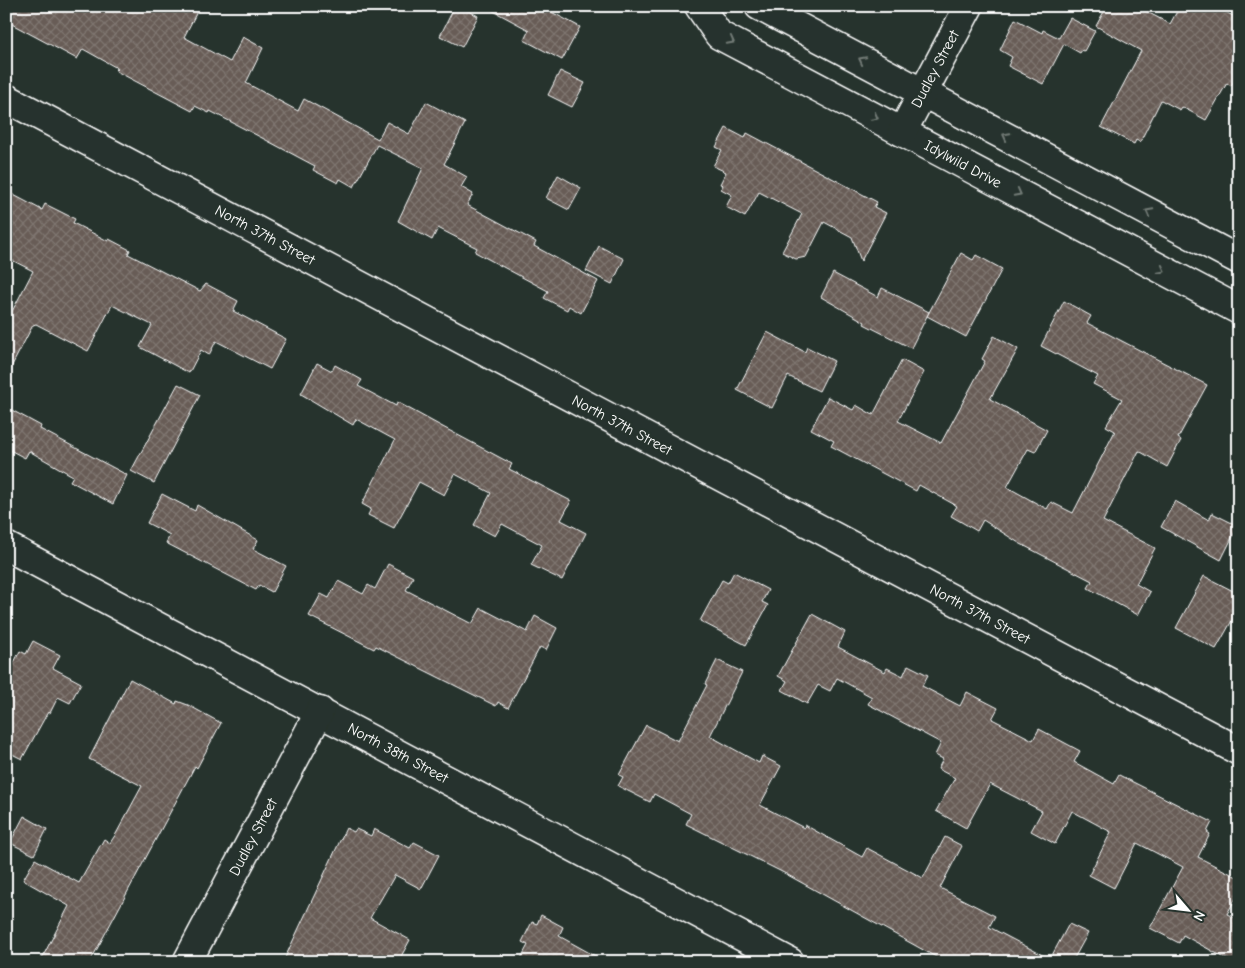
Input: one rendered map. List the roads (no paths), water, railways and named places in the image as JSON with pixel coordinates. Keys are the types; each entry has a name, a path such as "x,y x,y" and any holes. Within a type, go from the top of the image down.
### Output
{"street":[{"name":"Idylwild Drive","path":"699,6 719,35 1239,310"},
{"path":"759,6 1239,260"},
{"name":"Dudley Street","path":"902,132 969,6"},
{"name":"North 37th Street","path":"6,98 1239,751"},
{"name":"North 38th Street","path":"6,546 790,962"},
{"name":"Dudley Street","path":"187,962 320,711"}]}
